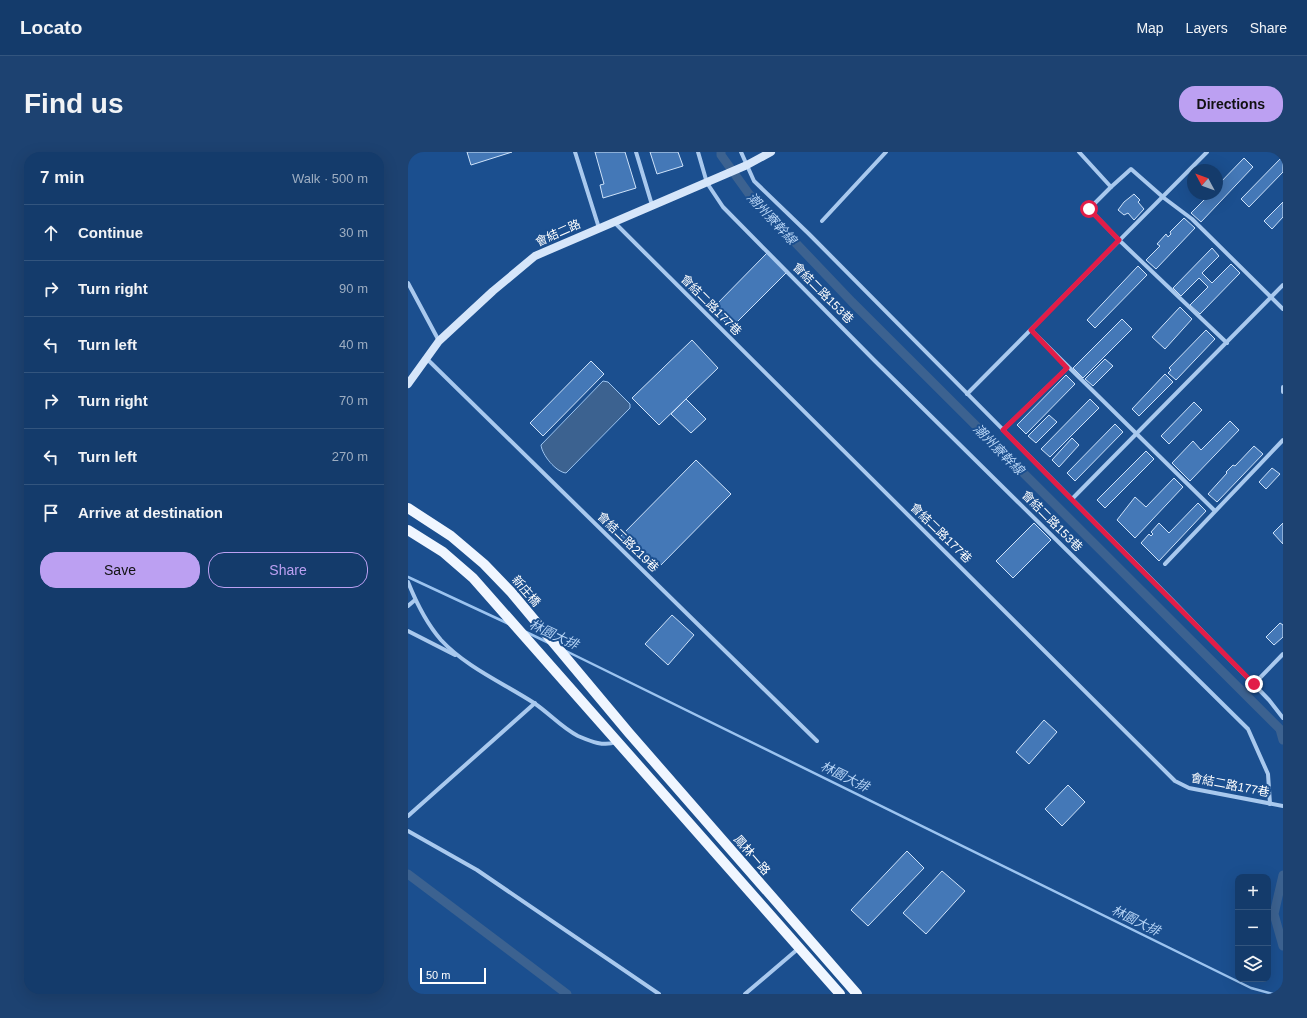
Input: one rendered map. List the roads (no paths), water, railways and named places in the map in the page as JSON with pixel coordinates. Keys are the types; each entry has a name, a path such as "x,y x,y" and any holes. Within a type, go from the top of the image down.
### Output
{"main road":[{"name":"新庄橋","path":"408,508 451,536 484,564 511,592 628,733"},
{"path":"412,532 443,552 473,578 840,994"},
{"name":"鳳林一路","path":"628,733 858,994"}],"street":[{"path":"575,152 599,228"},
{"path":"636,152 652,205"},
{"name":"會結二路153巷","path":"698,152 709,182 723,207 875,361 1248,729 1268,774 1270,804"},
{"path":"741,152 745,166 754,181 809,234 1254,684 1283,718"},
{"path":"745,166 771,152"},
{"path":"822,221 886,152"},
{"path":"1079,152 1111,187"},
{"path":"967,394 1119,240 1164,198 1207,152"},
{"name":"會結二路","path":"408,384 439,341 493,291 535,256 613,221 745,166"},
{"path":"1226,344 1089,209 1131,168 1164,198 1192,219 1283,309"},
{"name":"會結二路177巷","path":"613,221 1175,781 1189,788 1283,806"},
{"path":"408,284 439,341"},
{"path":"1072,500 1283,285"},
{"path":"1031,330 1067,368 1214,510"},
{"name":"會結二路219巷","path":"426,358 817,741"},
{"path":"1003,430 1067,368"},
{"path":"1283,387 1283,392"},
{"path":"1165,564 1214,510 1283,440"},
{"path":"408,582 415,600 441,639 461,658"},
{"path":"408,606 415,600"},
{"path":"408,631 461,658 535,703 577,735 596,743 610,744 618,741"},
{"path":"1254,684 1283,654"},
{"path":"408,816 535,703"},
{"path":"408,831 477,870 659,994"},
{"path":"745,994 799,948"}],"water":[{"path":"603,381 608,382 630,404 630,408 566,473 562,472 550,462 541,445"}],"waterway":[{"name":"潮州寮幹線","path":"721,152 721,155 749,194 852,302 1280,729 1283,740"},
{"name":"林園大排","path":"408,577 509,624"},
{"name":"林園大排","path":"526,632 549,643"},
{"name":"林園大排","path":"564,650 1251,988 1273,994"},
{"path":"408,874 567,994"},
{"name":"潮州寮幹線","path":"1283,875 1274,914 1283,946"}]}
